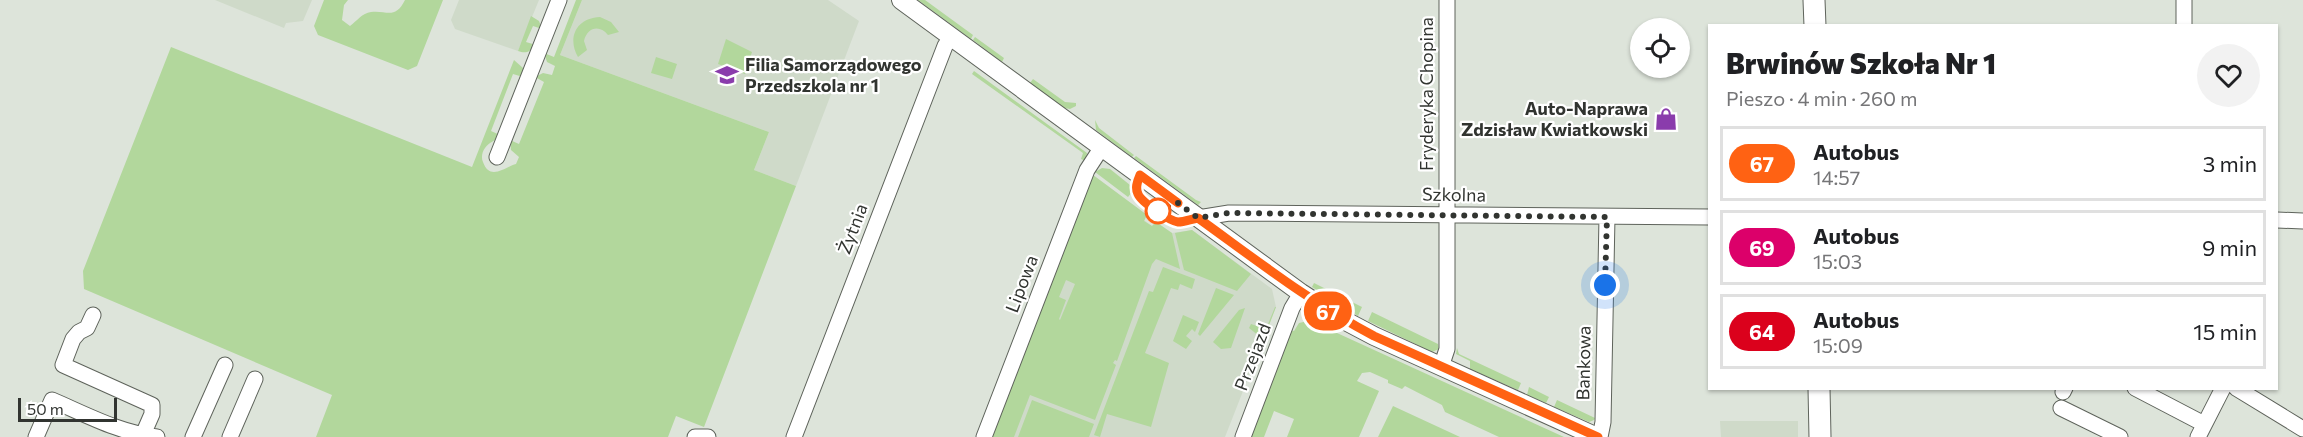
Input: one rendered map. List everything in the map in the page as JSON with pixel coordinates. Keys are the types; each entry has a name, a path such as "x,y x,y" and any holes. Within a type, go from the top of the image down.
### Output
{"main road":[{"path":"1814,0 1815,24"},
{"path":"1819,390 1820,437"}],"street":[{"path":"497,157 559,0"},
{"path":"901,0 1301,293 1338,317 1441,367 1599,437"},
{"name":"Fryderyka Chopina","path":"1441,367 1447,349 1447,0"},
{"path":"2184,0 2184,24"},
{"name":"Żytnia","path":"794,437 945,46 951,37"},
{"name":"Lipowa","path":"984,437 1087,170 1102,147"},
{"name":"Szkolna","path":"1198,218 1229,213 1708,217"},
{"name":"Bankowa","path":"1599,437 1603,422 1607,217"},
{"path":"2278,220 2303,221"},
{"name":"Przejazd","path":"1243,437 1292,308 1301,293"},
{"path":"36,437 52,400 118,429 147,437 152,405 63,365 74,339 79,332 87,328 93,315"},
{"path":"193,437 225,364"},
{"path":"230,437 255,379"},
{"path":"2138,390 2201,431 2222,390"},
{"path":"2239,390 2303,429"},
{"path":"2061,408 2120,437"},
{"path":"695,437 708,437"}],"shaded area":[{"path":"215,0 312,0 303,21 286,23 284,28"},
{"path":"459,0 539,0 518,51 455,29 451,20"},
{"name":"Filia Samorządowego Przedszkola nr 1","path":"582,0 828,0 859,21 796,186 754,170 769,132 560,55"},
{"path":"1093,175 1147,215 1144,220 1152,226 1156,222 1172,233 1192,230 1272,289 1276,307 1225,437 992,437"},
{"path":"1720,421 1798,421 1798,437 1721,437"}],"green space":[{"path":"324,0 348,0 344,5 342,20 350,26 368,13 394,12 405,0 443,0 417,66 408,70 318,35 314,26"},
{"path":"576,0 582,0 560,55 769,132 754,170 796,186 704,427 676,416 668,437 316,437 332,395 84,289 83,271 171,47 472,167 514,60 523,68 523,77 513,74 491,131 500,135 487,146 482,155 486,168 494,172 516,164 519,157 511,150 510,140 519,144 544,82 535,77 543,73 552,75 555,66 547,62 544,53 554,57"},
{"path":"918,0 925,0 973,35 971,39"},
{"path":"531,16 539,21 542,29 533,26 526,42 536,45 528,52 518,51"},
{"path":"600,17 611,22 619,32 608,35 601,29 591,30 584,41 587,50 578,57 573,43 576,30 585,21"},
{"path":"975,37 1004,58 1002,62 973,40"},
{"path":"726,39 752,52 745,74 718,64"},
{"path":"656,57 677,64 672,79 651,73"},
{"path":"974,71 1087,153 1086,161 1081,159 1083,153 972,74"},
{"path":"1033,79 1065,102 1076,103 1076,106 1070,109 1064,108 1030,83"},
{"path":"1095,120 1099,128 1134,155 1132,157 1096,130"},
{"path":"1136,156 1201,202 1198,205 1134,158"},
{"path":"1102,168 1110,169 1130,185 1132,192 1128,197 1095,172"},
{"path":"1093,175 1147,215 1144,221 1152,226 1156,222 1172,233 1180,269 1156,259 1152,264 1117,361 1113,363 1116,365 1095,420 1030,395 1014,437 992,437","holes":["1066,280 1075,284 1060,320 1066,300 1059,297"]},
{"path":"1192,230 1251,274 1237,291 1184,270 1175,233"},
{"path":"1163,267 1195,279 1192,289 1180,284 1178,290 1171,288 1145,353 1169,363 1151,427 1107,414 1100,437 1094,435 1149,291 1153,292"},
{"path":"1314,283 1362,307 1358,316 1312,287"},
{"path":"1216,288 1234,295 1200,336 1198,334"},
{"path":"1275,307 1251,372 1247,371 1259,336 1249,328 1251,324 1266,329"},
{"path":"1245,308 1231,348 1221,349 1213,342 1239,310"},
{"path":"1372,312 1438,344 1439,349 1432,352 1368,321"},
{"path":"1183,315 1199,322 1195,332 1192,329 1186,336 1192,341 1186,349 1173,341"},
{"path":"1308,321 1564,437 1499,437 1445,412 1442,405 1405,386 1402,389 1370,372 1362,373 1357,381 1379,391 1359,437 1287,437 1294,419 1274,411 1264,437 1249,437 1290,330 1294,331 1299,323"},
{"path":"1457,348 1459,354 1521,383 1518,390 1470,369 1470,361 1456,354"},
{"path":"1529,387 1549,397 1546,403 1527,395"},
{"path":"1032,400 1094,424 1089,437 1018,437"},
{"path":"1557,400 1595,418 1594,420 1589,422 1554,407"},
{"path":"1393,406 1460,437 1378,437"}],"bus line":[{"name":"67","path":"1178,203 1140,175 1136,185 1137,194 1169,220 1177,222 1198,218 1338,317 1462,377 1598,437"}],"place":[{"name":"Filia Samorządowego Przedszkola nr 1","path":"727,75"},
{"name":"Auto-Naprawa Zdzisław Kwiatkowski","path":"1666,119"}],"route":[{"path":"1158,211 1178,203 1198,218 1229,213 1607,217 1605,285"}]}
